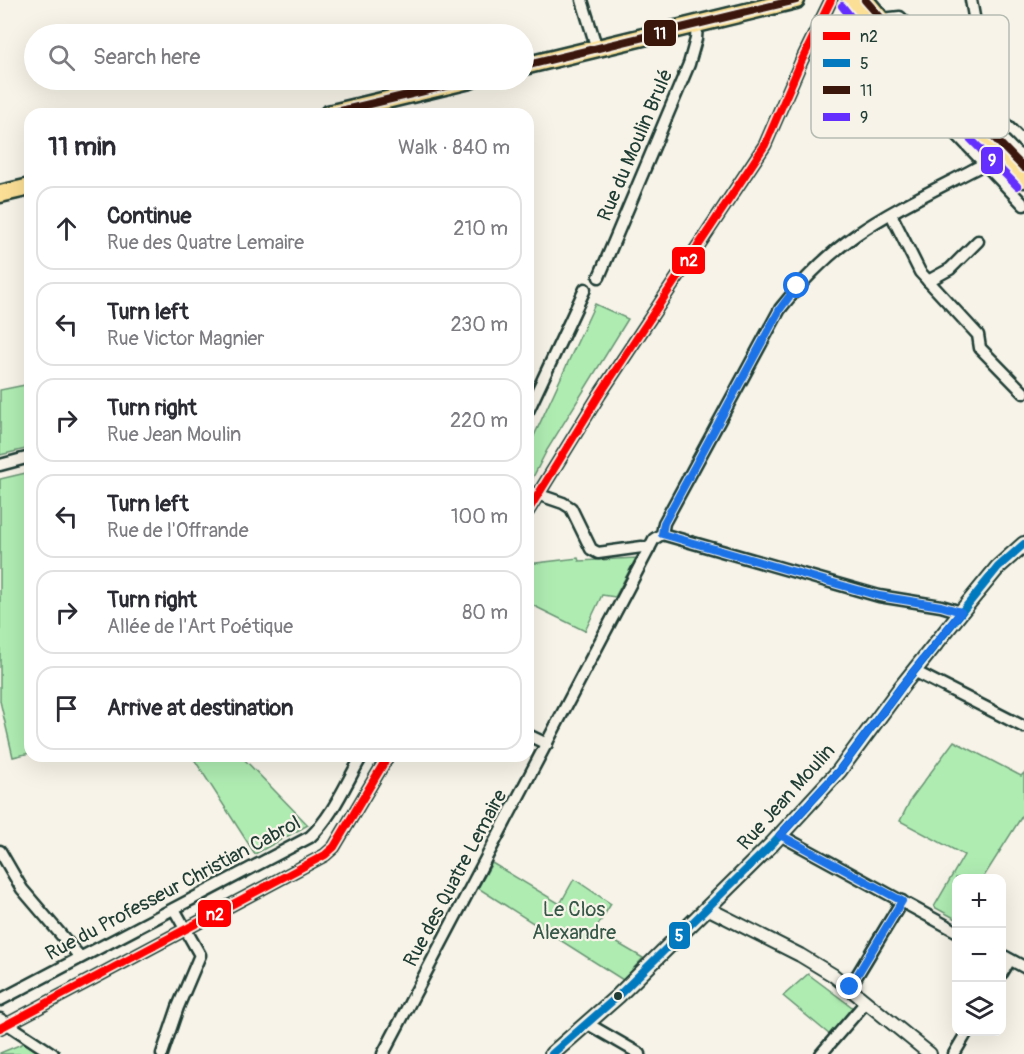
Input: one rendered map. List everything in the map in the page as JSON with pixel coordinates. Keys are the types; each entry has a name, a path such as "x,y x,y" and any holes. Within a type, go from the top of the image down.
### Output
{"main road":[{"path":"534,64 796,0"},
{"path":"852,0 869,15"},
{"path":"865,0 872,15"},
{"path":"353,108 428,90"},
{"path":"986,138 1024,179"},
{"path":"995,138 1024,168"},
{"path":"0,194 24,188"},
{"name":"Rue Jean Moulin","path":"552,1054 588,1024 780,835 839,771 914,671 998,567 1024,544"}],"street":[{"path":"582,0 597,49"},
{"path":"824,15 831,0"},
{"path":"971,0 974,15"},
{"name":"Rue du Moulin Brulé","path":"598,277 689,64 696,39 697,24"},
{"path":"534,492 765,145 811,41"},
{"path":"1009,127 1024,143"},
{"path":"959,138 1024,205"},
{"name":"Rue des Quatre Lemaire","path":"383,1054 654,539 662,534 664,523 780,309 797,286 856,234 984,164"},
{"path":"891,214 920,272 978,334 980,348 1024,393"},
{"path":"928,281 950,269 978,241"},
{"path":"534,398 585,289"},
{"path":"0,465 24,459"},
{"path":"534,493 571,508 591,549 598,553 649,549"},
{"path":"662,534 879,596 941,606 961,612"},
{"path":"914,671 1024,727"},
{"path":"534,738 547,744"},
{"name":"Rue du Professeur Christian Cabrol","path":"0,1000 310,837 328,816 359,762"},
{"path":"2,1024 325,855 334,847 384,762"},
{"path":"780,835 952,928"},
{"path":"0,851 22,888 80,957"},
{"path":"850,987 902,901"},
{"path":"707,908 800,955 850,987 930,1054"},
{"path":"162,1054 178,1006 201,955 174,909"},
{"path":"1006,957 1024,967"},
{"path":"821,1054 866,1002"},
{"path":"2,1024 52,1054"},
{"path":"588,1024 593,1029 640,1054"},
{"path":"954,1054 965,1036"}],"green space":[{"path":"595,304 628,319 547,450 534,475 534,436"},
{"path":"24,385 24,449 0,455 0,390"},
{"path":"24,473 24,754 13,757 0,701 0,479"},
{"path":"578,558 579,561 636,558 615,597 602,595 585,631 534,606 534,563"},
{"path":"954,741 1021,776 1024,773 1024,813 986,874 953,874 964,855 900,821 911,799"},
{"path":"196,762 247,762 308,825 255,854"},
{"name":"Le Clos Alexandre","path":"492,863 560,904 574,879 611,904 595,930 643,958 623,980 478,888"},
{"path":"952,876 952,917 934,907"},
{"path":"808,974 852,1007 830,1035 783,996"},
{"path":"24,1043 40,1054 0,1054 0,1053"}],"transit line":[{"name":"11","path":"534,64 796,0"},
{"name":"n2","path":"824,15 831,0"},
{"name":"11","path":"865,0 878,15"},
{"name":"9","path":"842,6 849,15"},
{"name":"n2","path":"534,501 600,394 765,145 811,41"},
{"name":"11","path":"353,108 428,90"},
{"name":"9","path":"970,138 1017,186"},
{"name":"11","path":"995,138 1024,168"},
{"name":"5","path":"552,1054 618,996 772,844 839,771 902,686 998,567 1024,544"},
{"name":"n2","path":"0,1028 325,855 334,847 384,762"}],"route":[{"path":"797,286 780,309 664,523 662,534 879,596 941,606 961,612 839,771 780,835 902,901 850,987"}]}
